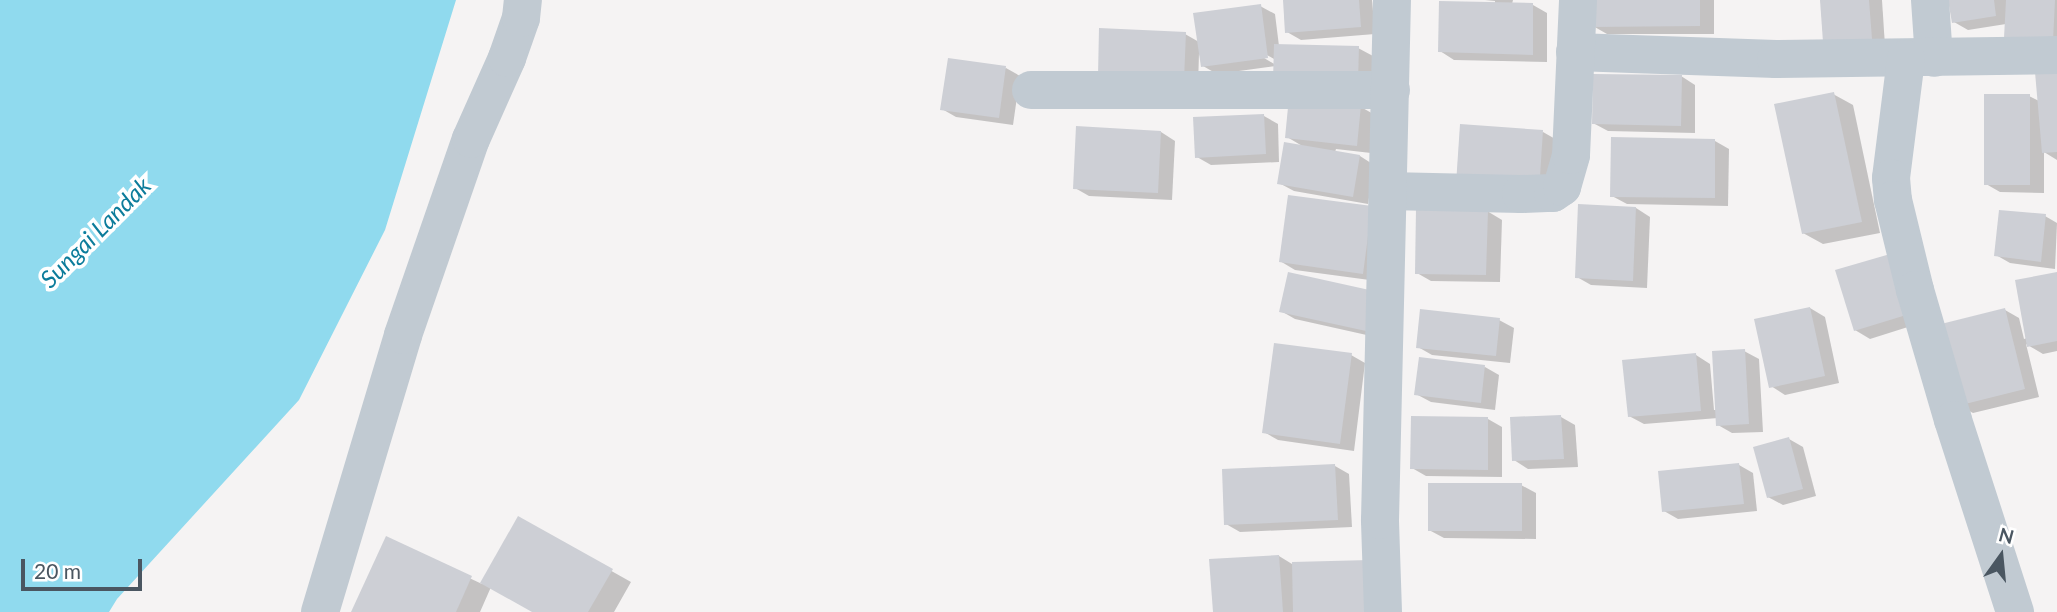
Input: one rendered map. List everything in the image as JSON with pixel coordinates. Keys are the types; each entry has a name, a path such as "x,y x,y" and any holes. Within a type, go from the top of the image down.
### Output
{"street":[{"path":"320,612 403,335 471,139 521,18 523,0"},
{"path":"1383,612 1380,520 1392,0"},
{"path":"1388,191 1530,194 1553,193 1562,187 1571,155 1578,0"},
{"path":"1930,0 1920,59 1891,178 1893,200 1914,290 2015,612"},
{"path":"1575,52 1920,59 2057,55"},
{"path":"1031,90 1391,90"}],"water":[{"name":"Sungai Landak","path":"0,0 456,0 385,230 299,400 117,599 109,612 0,612"}],"building":[{"path":"1283,0 1359,0 1361,27 1285,33"},
{"path":"1591,0 1700,0 1700,26 1591,27"},
{"path":"1820,0 1869,0 1872,39 1823,42"},
{"path":"1948,0 1994,0 1996,16 1952,23"},
{"path":"2006,0 2055,0 2053,41 2004,38"},
{"path":"1439,1 1533,3 1533,55 1438,52"},
{"path":"1261,4 1268,58 1201,67 1193,13"},
{"path":"1099,28 1186,32 1184,80 1098,76"},
{"path":"1274,44 1359,46 1358,82 1273,81"},
{"path":"948,58 1006,66 999,118 940,110"},
{"path":"2057,70 2057,152 2042,153 2035,72"},
{"path":"1593,74 1682,75 1681,126 1592,124"},
{"path":"1834,92 1862,222 1802,234 1774,104"},
{"path":"1984,94 2030,94 2030,185 1984,185"},
{"path":"1289,97 1361,105 1357,146 1285,138"},
{"path":"1264,114 1266,154 1195,158 1193,117"},
{"path":"1460,124 1543,130 1539,192 1456,184"},
{"path":"1076,126 1161,131 1158,193 1073,189"},
{"path":"1611,137 1715,139 1715,198 1610,197"},
{"path":"1284,142 1360,155 1353,197 1277,184"},
{"path":"1288,195 1372,206 1363,274 1279,262"},
{"path":"1578,204 1636,207 1633,281 1575,278"},
{"path":"1416,208 1488,210 1486,275 1415,274"},
{"path":"1999,210 2046,214 2041,262 1994,256"},
{"path":"1897,252 1916,312 1854,331 1835,270"},
{"path":"1288,272 1374,291 1366,331 1279,312"},
{"path":"2057,272 2057,341 2027,347 2015,280"},
{"path":"1810,307 1825,376 1769,388 1754,319"},
{"path":"2005,308 2025,389 1957,406 1937,325"},
{"path":"1420,309 1500,318 1496,356 1416,348"},
{"path":"1274,343 1352,353 1340,444 1262,433"},
{"path":"1745,349 1749,424 1716,426 1712,351"},
{"path":"1696,353 1701,411 1628,417 1622,360"},
{"path":"1419,357 1485,365 1481,403 1414,395"},
{"path":"1561,415 1564,459 1512,461 1510,417"},
{"path":"1411,416 1488,417 1488,470 1410,469"},
{"path":"1789,437 1803,489 1767,498 1753,447"},
{"path":"1739,463 1744,504 1662,512 1658,471"},
{"path":"1335,464 1338,520 1224,525 1222,469"},
{"path":"1428,483 1522,483 1522,531 1428,531"},
{"path":"518,516 613,569 588,612 532,612 480,583"},
{"path":"386,536 472,576 456,612 351,612"},
{"path":"1279,555 1283,612 1213,612 1209,559"},
{"path":"1370,560 1371,612 1293,612 1292,562"}]}
